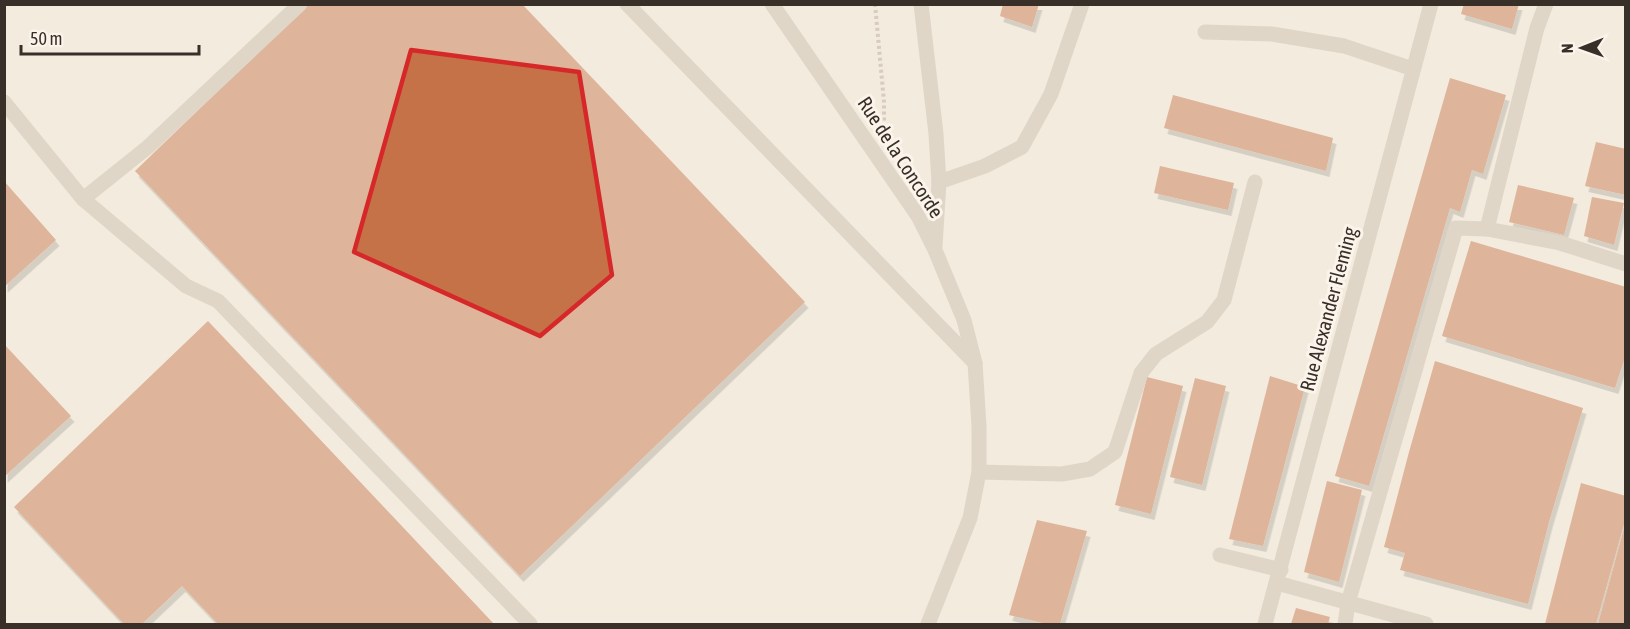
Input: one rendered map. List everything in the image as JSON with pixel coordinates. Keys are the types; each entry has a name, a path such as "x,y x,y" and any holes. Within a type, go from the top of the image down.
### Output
{"street":[{"path":"83,199 148,147 300,4"},
{"path":"627,4 975,363"},
{"name":"Rue de la Concorde","path":"772,4 918,216 964,320 975,363 979,472 970,518 927,624"},
{"path":"921,4 936,134 939,182 935,250"},
{"path":"939,182 985,166 1022,147 1051,94 1082,4"},
{"name":"Rue Alexander Fleming","path":"1265,624 1431,4"},
{"path":"1487,229 1537,28 1546,4"},
{"path":"1205,32 1272,34 1344,46 1413,69"},
{"path":"4,102 83,199 186,286 218,301 530,624"},
{"path":"979,472 1062,474 1090,469 1115,452 1141,373 1156,354 1207,322 1224,300 1255,182"},
{"path":"1345,624 1348,603 1456,228 1487,229 1560,243 1626,264"},
{"path":"1220,555 1348,603 1426,624"}],"path":[{"path":"875,4 884,102 884,164"}],"highlighted area":[{"path":"411,50 579,72 612,275 540,336 354,252"}],"building":[{"path":"308,4 522,4 805,302 520,576 135,171"},
{"path":"1003,4 1039,4 1032,27 1000,16"},
{"path":"1464,4 1519,4 1512,29 1461,14"},
{"path":"1450,78 1506,95 1483,174 1472,170 1460,212 1450,208 1369,486 1335,476"},
{"path":"1173,95 1333,138 1326,171 1164,128"},
{"path":"1596,142 1626,149 1626,195 1585,186"},
{"path":"1160,166 1234,183 1228,210 1154,193"},
{"path":"4,181 56,240 4,287"},
{"path":"1518,185 1574,198 1564,235 1509,222"},
{"path":"1592,197 1624,203 1614,245 1584,236"},
{"path":"1471,241 1626,287 1626,354 1615,388 1442,336"},
{"path":"208,321 494,624 218,624 182,586 142,624 124,624 14,507"},
{"path":"4,344 71,416 4,477"},
{"path":"1435,361 1583,408 1549,522 1528,604 1400,570 1405,553 1384,547"},
{"path":"1270,376 1305,387 1263,546 1229,539"},
{"path":"1147,377 1183,386 1151,514 1115,505"},
{"path":"1195,378 1226,386 1202,485 1170,477"},
{"path":"1327,481 1362,490 1339,582 1304,572"},
{"path":"1581,483 1626,496 1626,517 1596,624 1545,624"},
{"path":"1037,520 1087,531 1060,624 1047,624 1009,615"},
{"path":"1625,525 1626,624 1598,624"},
{"path":"1296,608 1330,617 1328,624 1291,624"}]}
